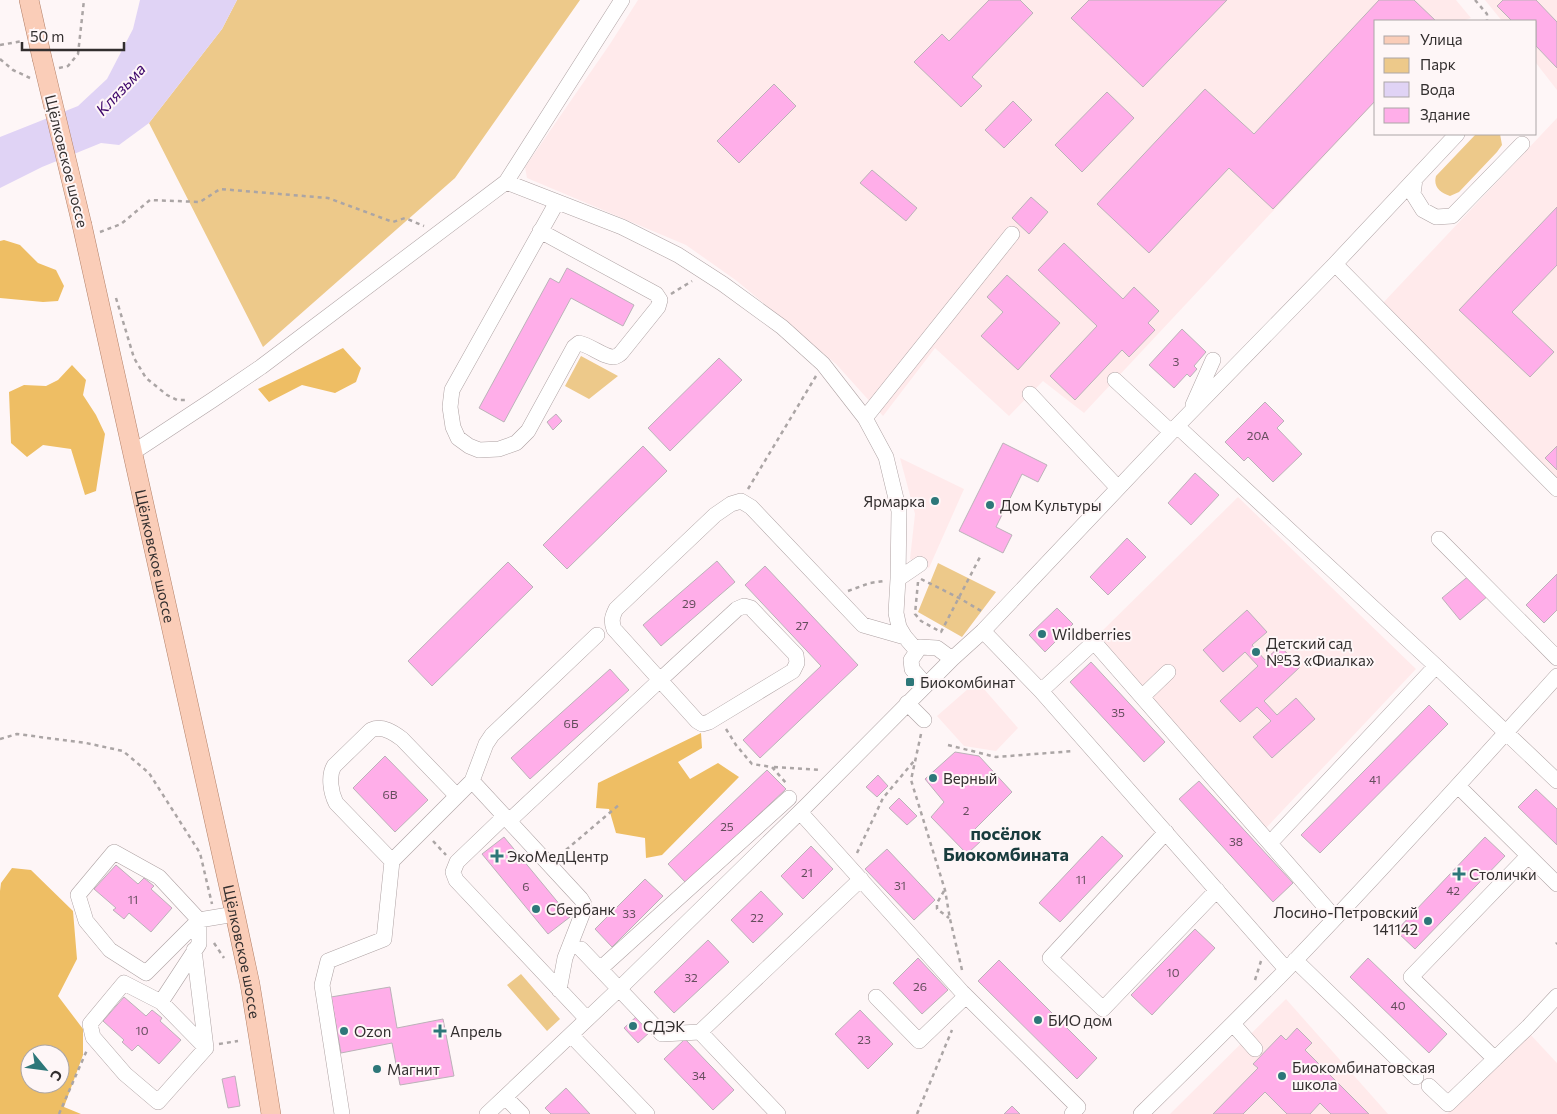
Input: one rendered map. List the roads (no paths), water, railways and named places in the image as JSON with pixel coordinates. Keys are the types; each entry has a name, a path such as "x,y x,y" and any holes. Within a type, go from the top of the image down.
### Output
{"main road":[{"name":"Щёлковское шоссе","path":"29,0 42,58 89,229 132,453 172,625 250,984 271,1114"}],"street":[{"path":"132,453 214,400 260,367 506,182 622,0"},
{"path":"487,1114 619,989 800,812 987,625 1335,264 1456,135"},
{"path":"1415,179 1413,194 1422,210 1436,217 1452,216 1522,144"},
{"path":"506,182 622,227 709,268 723,284 782,328 823,364 865,418 886,457 899,511 896,613 899,627 917,651"},
{"path":"540,231 656,294 660,300 658,307 652,315 621,353 615,357 608,356 585,344 580,343 574,347 528,431 516,443 498,449 480,450 469,446 458,438 453,427 450,407 452,390 540,231 557,202"},
{"path":"865,418 1012,234"},
{"path":"1335,264 1557,488"},
{"path":"1189,414 1213,360"},
{"path":"1114,380 1174,429 1436,666 1557,781"},
{"path":"1030,394 1118,488"},
{"path":"587,1019 456,880 453,872 457,862 507,819 660,680 737,609 744,606 751,608 796,656 798,663 793,671 718,717 702,724 697,721 660,680 614,629 612,617 616,609 715,515 731,504 741,502 751,507 863,625 905,637"},
{"path":"1439,539 1557,658"},
{"path":"898,579 919,571"},
{"path":"987,625 1090,749 1216,890 1291,965 1416,1077"},
{"path":"342,1114 322,985 328,961 384,939 392,861 472,781 486,744 492,735 597,635"},
{"path":"1041,691 1094,642 1335,918"},
{"path":"926,685 912,669 911,660 920,648 937,648 952,659"},
{"path":"1270,843 1436,666"},
{"path":"1142,697 1168,672"},
{"path":"1141,1114 1234,1024 1291,965 1458,786 1557,676"},
{"path":"908,704 924,720"},
{"path":"392,861 336,803 330,776 334,766 371,730 381,728 393,732 402,739 457,796"},
{"path":"472,781 584,904 583,912 565,958 559,990"},
{"path":"1458,786 1557,884"},
{"path":"600,969 789,792"},
{"path":"800,812 964,994 1078,1107 1072,1114"},
{"path":"1166,832 1050,958 1103,1009 1216,890"},
{"path":"161,1002 199,944 199,920 160,876 114,852 78,894 86,921 110,950 146,973 199,920 235,914"},
{"path":"1495,1059 1412,977 1528,856"},
{"path":"581,949 662,1034 700,1032 856,873"},
{"path":"194,950 206,1048 158,1102 125,1074 93,1038 90,1024 124,983 161,1002 206,1048"},
{"path":"876,997 919,1041 964,994"},
{"path":"1429,1086 1448,1104 1557,996"},
{"path":"1234,1024 1255,1049"},
{"path":"700,1032 778,1114"},
{"path":"571,1034 648,1114"},
{"path":"505,1096 522,1114"}],"water":[{"name":"Клязьма","path":"140,0 237,0 222,29 149,123 119,145 101,143 42,167 0,188 0,137 78,106 107,79 133,29"}],"place":[{"name":"Ярмарка","path":"935,501"},
{"name":"Дом Культуры","path":"990,505"},
{"name":"Wildberries","path":"1042,634"},
{"name":"Детский сад №53 «Фиалка»","path":"1256,652"},
{"name":"Биокомбинат","path":"910,682"},
{"name":"Верный","path":"933,778"},
{"name":"ЭкоМедЦентр","path":"497,856"},
{"name":"Столички","path":"1459,874"},
{"name":"Сбербанк","path":"536,909"},
{"name":"Лосино-Петровский 141142","path":"1428,921"},
{"name":"БИО дом","path":"1038,1020"},
{"name":"СДЭК","path":"633,1026"},
{"name":"Ozon","path":"344,1031"},
{"name":"Апрель","path":"440,1031"},
{"name":"Магнит","path":"377,1069"},
{"name":"Биокомбинатовская школа","path":"1282,1076"}],"district":[{"name":"посёлок Биокомбината","path":"1006,843"}]}
